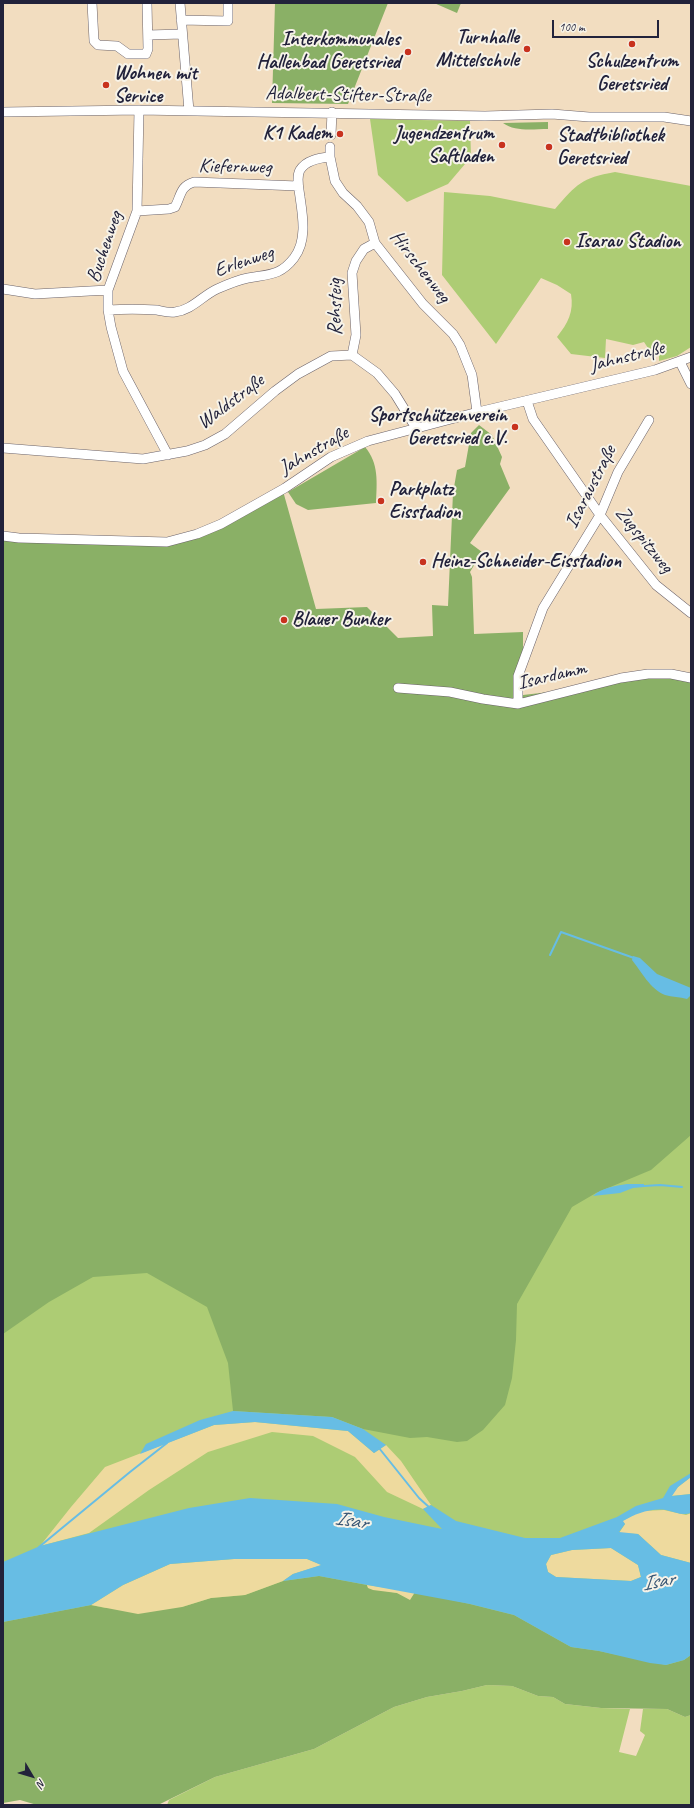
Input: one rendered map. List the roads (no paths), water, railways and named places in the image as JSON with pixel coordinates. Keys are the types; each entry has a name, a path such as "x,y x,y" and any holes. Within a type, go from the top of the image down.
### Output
{"street":[{"path":"92,3 94,42 98,45 117,46 128,54 146,54 148,49 147,3"},
{"path":"180,3 189,111"},
{"path":"181,20 228,21 228,3"},
{"path":"148,35 182,34"},
{"name":"Adalbert-Stifter-Straße","path":"3,112 139,110 332,112 485,116 552,114 589,117 664,117 691,121"},
{"name":"Buchenweg","path":"139,110 137,211 108,290 108,310 123,371 168,455"},
{"path":"331,135 332,112"},
{"name":"Hirschenweg","path":"330,147 330,157 335,181 343,193 357,206 369,222 375,243 423,304 453,334 460,345 472,375 477,412"},
{"name":"Erlenweg","path":"108,310 156,310 174,312 191,307 203,297 217,289 247,278 273,274 284,269 300,248 303,231 302,211 298,186 299,171 305,164 317,158 330,157"},
{"name":"Kiefernweg","path":"137,211 169,209 175,207 180,191 186,184 194,182 298,186"},
{"name":"Rehsteig","path":"352,355 356,335 352,273 356,261 364,249 375,243"},
{"path":"3,289 35,294 108,290"},
{"path":"352,355 377,373 396,394 416,428"},
{"name":"Waldstraße","path":"3,448 143,459 168,455 205,445 225,434 275,391 314,364 332,356 352,355"},
{"name":"Jahnstraße","path":"3,536 19,538 167,542 197,534 221,524 285,488 331,457 352,446 380,436 655,370 691,357"},
{"path":"680,362 691,384"},
{"name":"Zugspitzweg","path":"527,401 533,419 600,515 656,586 691,613"},
{"name":"Isaraustraße","path":"518,704 518,676 543,608 600,515 618,472 649,420"},
{"name":"Isardamm","path":"398,688 450,692 482,699 518,704 621,678 648,674 671,674 691,678"}],"water":[{"path":"633,956 640,958 657,974 691,988 691,995 687,999 668,996 655,989 632,960"},
{"path":"627,1184 644,1184 644,1187 633,1188 620,1193 593,1196 604,1189"},
{"path":"233,1411 332,1417 363,1429 386,1445 374,1453 348,1431 255,1422 214,1425 140,1454 146,1444 200,1420"},
{"name":"Isar","path":"691,1473 691,1477 678,1487 672,1496 691,1494 691,1513 682,1514 666,1510 643,1512 623,1521 625,1524 619,1532 638,1534 661,1555 691,1563 691,1655 684,1660 666,1665 650,1663 599,1651 571,1647 514,1615 470,1604 319,1576 283,1581 293,1574 321,1565 307,1559 234,1559 170,1564 123,1585 91,1605 3,1622 3,1562 40,1546 189,1508 250,1498 337,1504 384,1517 442,1529 423,1509 431,1505 456,1521 525,1538 560,1538 617,1517 636,1506 663,1498 670,1486","holes":["611,1548 638,1565 641,1577 631,1581 556,1577 548,1572 546,1564 551,1555 572,1550"]}],"waterway":[{"path":"550,955 561,932 634,958"},
{"path":"644,1186 660,1185 682,1187"},
{"path":"39,1547 167,1443"},
{"path":"379,1448 419,1498 430,1508"}],"place":[{"name":"Schulzentrum Geretsried","path":"632,44"},
{"name":"Turnhalle Mittelschule","path":"527,49"},
{"name":"Interkommunales Hallenbad Geretsried","path":"408,52"},
{"name":"Wohnen mit Service","path":"106,85"},
{"name":"K1 Kadem","path":"340,134"},
{"name":"Jugendzentrum Saftladen","path":"502,145"},
{"name":"Stadtbibliothek Geretsried","path":"549,147"},
{"name":"Isarau Stadion","path":"567,242"},
{"name":"Sportschützenverein Geretsried e.V.","path":"515,427"},
{"name":"Parkplatz Eisstadion","path":"381,501"},
{"name":"Heinz-Schneider-Eisstadion","path":"423,562"},
{"name":"Blauer Bunker","path":"284,620"}]}
